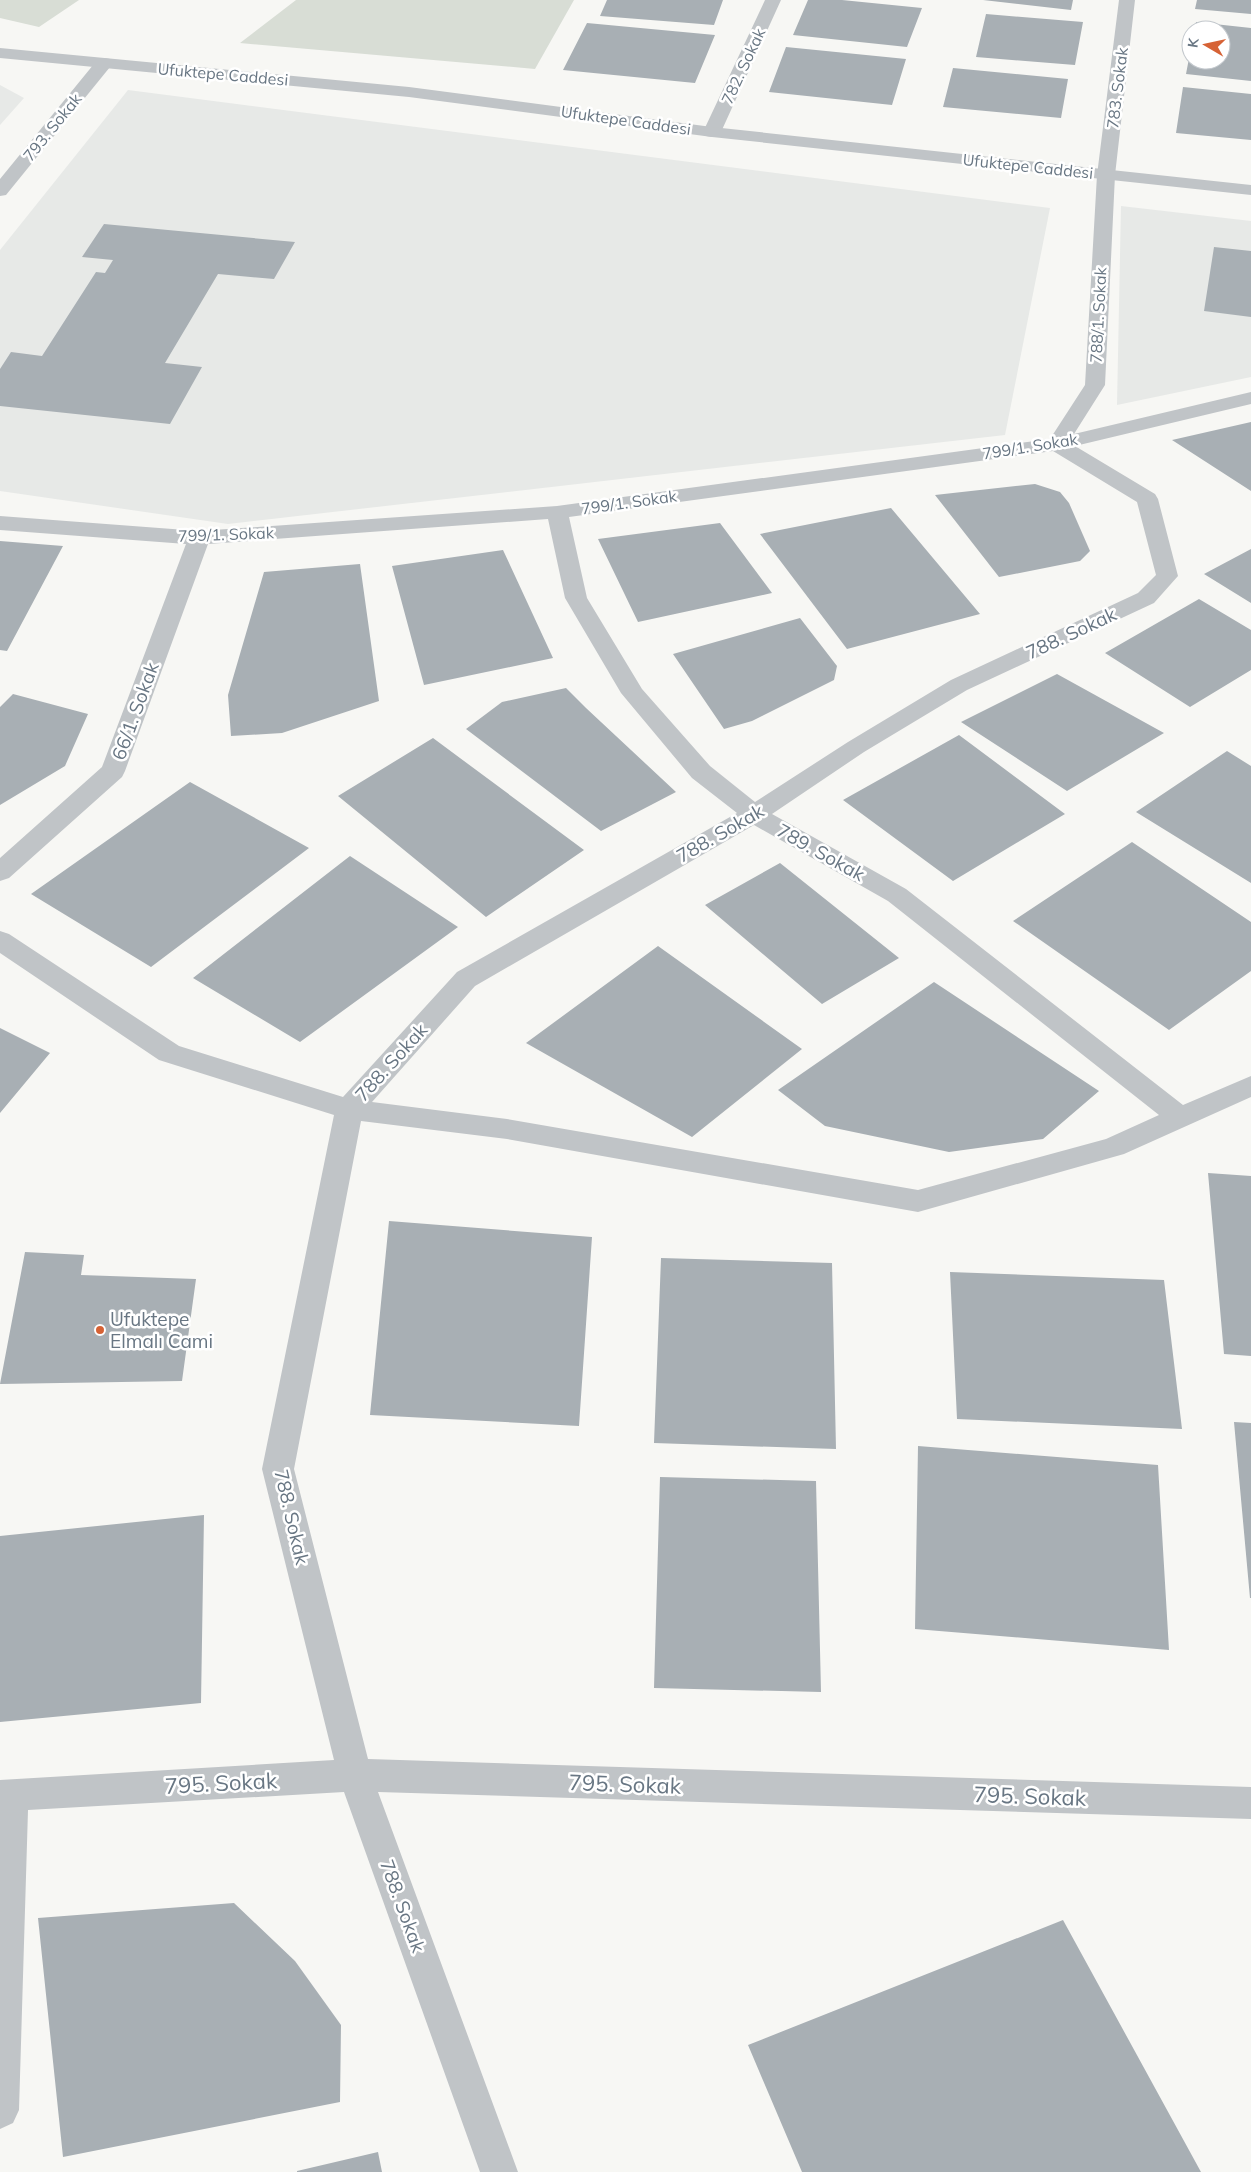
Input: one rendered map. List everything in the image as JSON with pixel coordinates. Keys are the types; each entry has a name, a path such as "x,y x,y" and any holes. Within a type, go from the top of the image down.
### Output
{"street":[{"name":"782. Sokak","path":"712,132 773,0"},
{"name":"783. Sokak","path":"1106,175 1127,0"},
{"name":"Ufuktepe Caddesi","path":"0,53 409,92 712,132 1251,190"},
{"name":"793. Sokak","path":"0,191 104,62"},
{"name":"788/1. Sokak","path":"1057,444 1095,386 1106,175"},
{"name":"799/1. Sokak","path":"0,523 199,538 556,512 1057,444 1251,398"},
{"name":"788. Sokak","path":"500,2172 355,1776 278,1469 349,1109 466,979 754,814 856,747 959,685 1146,598 1167,576 1147,499 1057,444"},
{"name":"789. Sokak","path":"556,512 576,598 633,693 701,772 754,814 897,895 1181,1118"},
{"name":"66/1. Sokak","path":"0,872 113,771 199,538"},
{"path":"0,940 169,1053 349,1109 507,1129 918,1201 1114,1148 1251,1086"},
{"name":"795. Sokak","path":"5,1795 355,1776 1251,1803"},
{"path":"0,2110 5,1795"}],"shaded area":[{"path":"0,0 79,0 39,27 0,18"},
{"path":"296,0 574,0 535,69 240,43"},
{"path":"0,85 24,98 0,125"},
{"path":"128,90 1050,208 1005,435 228,524 0,491 0,250"},
{"path":"1121,206 1251,221 1251,377 1117,405"}],"building":[{"path":"607,0 723,0 714,25 600,16"},
{"path":"808,0 842,0 922,8 907,47 793,35"},
{"path":"983,0 1073,0 1071,10"},
{"path":"1197,0 1251,0 1251,14 1195,9"},
{"path":"986,14 1083,22 1075,65 976,57"},
{"path":"587,23 715,35 695,83 563,70"},
{"path":"1231,26 1251,28 1251,81 1186,74 1187,70 1231,70"},
{"path":"786,47 906,59 892,105 769,92"},
{"path":"953,68 1068,79 1061,118 943,107"},
{"path":"1183,87 1251,94 1251,140 1176,133"},
{"path":"104,224 295,242 274,279 218,274 165,363 202,367 170,424 0,406 0,369 11,352 42,356 96,272 105,273 113,260 82,257"},
{"path":"1214,247 1251,251 1251,317 1204,311"},
{"path":"1251,422 1251,491 1172,440"},
{"path":"1035,484 1060,492 1069,503 1090,551 1080,561 999,577 935,495"},
{"path":"891,508 980,614 847,649 760,534"},
{"path":"720,523 772,593 638,622 598,539"},
{"path":"0,541 63,546 7,651 0,650"},
{"path":"1251,549 1251,603 1204,574"},
{"path":"503,550 553,658 424,685 392,566"},
{"path":"360,564 379,701 282,733 231,736 228,695 264,572"},
{"path":"1199,599 1251,630 1251,670 1190,707 1105,653"},
{"path":"800,618 837,666 834,680 752,721 724,729 673,654"},
{"path":"1057,674 1164,733 1067,791 961,722"},
{"path":"566,688 676,792 601,831 466,729 502,702"},
{"path":"13,694 88,714 65,766 0,805 0,707"},
{"path":"959,735 1065,814 953,881 843,800"},
{"path":"433,738 584,850 486,917 338,796"},
{"path":"1227,751 1251,766 1251,883 1136,812"},
{"path":"190,782 309,848 151,967 31,894"},
{"path":"1132,842 1251,922 1251,971 1169,1030 1013,921"},
{"path":"350,856 458,927 300,1042 193,978"},
{"path":"780,863 899,958 822,1004 705,905"},
{"path":"658,946 802,1049 692,1137 526,1043"},
{"path":"934,982 1099,1091 1043,1139 949,1152 825,1126 778,1090"},
{"path":"0,1028 50,1053 0,1113"},
{"path":"1208,1173 1251,1176 1251,1356 1224,1354"},
{"path":"389,1221 592,1237 579,1426 370,1415"},
{"name":"Ufuktepe Elmalı Cami","path":"25,1252 84,1255 81,1275 196,1279 182,1381 0,1384"},
{"path":"661,1258 832,1263 836,1449 654,1443"},
{"path":"950,1272 1164,1280 1182,1429 957,1419"},
{"path":"1234,1422 1251,1423 1251,1598 1250,1598"},
{"path":"918,1446 1158,1465 1169,1650 915,1629"},
{"path":"660,1477 816,1481 821,1692 654,1688"},
{"path":"204,1515 201,1703 0,1722 0,1536"},
{"path":"234,1903 295,1961 341,2025 340,2102 63,2157 38,1918"},
{"path":"1063,1920 1201,2172 802,2172 748,2045"},
{"path":"378,2152 382,2172 297,2172 297,2171"}],"place":[{"name":"Ufuktepe Elmalı Cami","path":"100,1330"}]}
